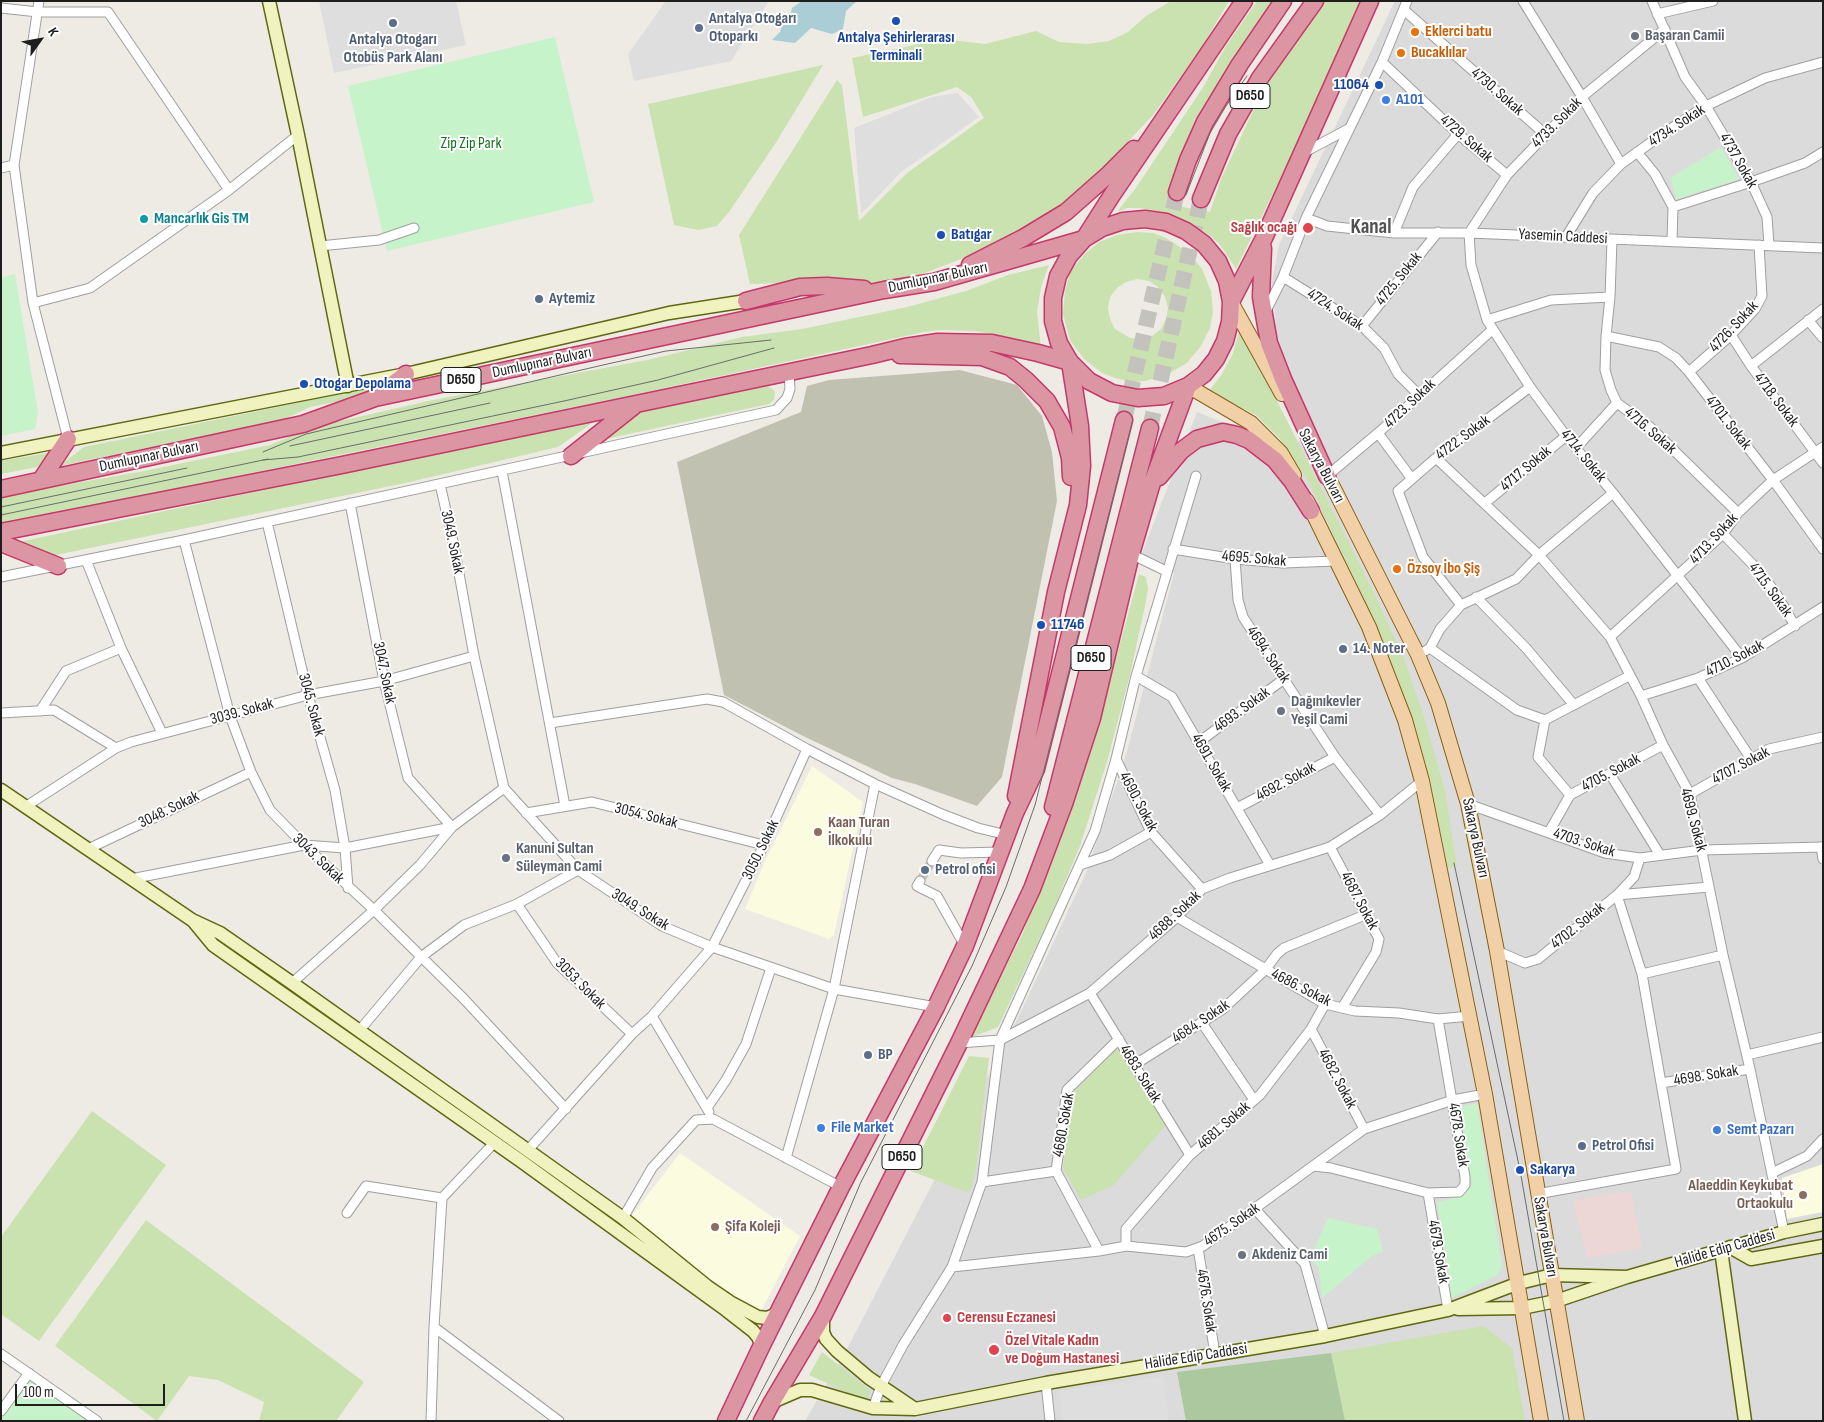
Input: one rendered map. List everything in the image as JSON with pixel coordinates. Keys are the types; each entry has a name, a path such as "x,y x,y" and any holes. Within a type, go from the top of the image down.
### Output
{"highway":[{"path":"1084,240 1102,228 1123,221 1145,219 1159,221 1186,231 1204,244 1218,261 1227,281 1231,302 1230,322 1225,341 1216,359 1204,374 1188,386 1164,396 1138,398 1112,393 1089,381 1070,362 1059,342 1053,320 1053,298 1058,276 1069,256 1084,240 1112,194 1244,1"},
{"name":"D650","path":"1177,192 1188,160 1205,122 1240,64 1283,1"},
{"name":"D650","path":"1201,199 1215,162 1232,126 1260,78 1315,1"},
{"path":"1231,302 1264,238 1370,1"},
{"path":"934,282 1024,238 1066,212 1091,191 1126,155 1156,129"},
{"path":"1264,238 1261,275 1263,316 1269,343 1283,379 1327,476"},
{"name":"Dumlupınar Bulvarı","path":"1,489 303,424 375,398 884,290 934,282 1084,240"},
{"path":"746,301 800,287 827,286 884,290"},
{"path":"1,532 342,465 872,355 904,346 938,342 992,343 1070,362"},
{"path":"872,355 982,357 1010,366 1047,400 1062,428 1070,458 1069,544"},
{"path":"1015,813 1016,789 1023,767 1056,592 1078,505 1082,466 1080,426 1070,362"},
{"path":"375,398 406,374"},
{"path":"1032,889 1064,804 1092,718 1131,554 1152,486 1188,386"},
{"path":"571,456 638,403"},
{"name":"D650","path":"726,1421 841,1187 936,1007 965,946 1015,813 1036,769 1124,420"},
{"name":"D650","path":"762,1421 823,1316 959,1043 1032,889 1150,428"},
{"path":"1152,486 1181,451 1196,439 1222,432 1249,440 1275,460 1292,481 1311,511"},
{"path":"41,480 68,440"},
{"path":"1,543 58,566"}],"main road":[{"name":"Sakarya Bulvarı","path":"1231,302 1246,326 1424,651 1468,804 1497,951 1577,1421"},
{"name":"Sakarya Bulvarı","path":"1188,386 1251,423 1267,438 1285,460 1297,479 1369,627 1404,720 1422,781 1470,1016 1519,1283 1541,1421"}],"street":[{"path":"39,1 14,165 33,303 68,440"},
{"path":"269,1 348,386"},
{"path":"1263,316 1283,277 1306,218 1382,62 1407,1"},
{"path":"1523,1 1621,164"},
{"name":"4737 Sokak","path":"1652,1 1685,77 1706,106 1752,182 1767,217 1769,245"},
{"path":"1657,14 1712,1"},
{"path":"1,8 38,12 108,12 229,190"},
{"name":"4730. Sokak","path":"1404,10 1545,134"},
{"name":"4733. Sokak","path":"1468,233 1507,175 1545,134 1582,97 1665,29"},
{"name":"4729. Sokak","path":"1382,62 1458,134 1507,175"},
{"name":"4734. Sokak","path":"1566,237 1593,193 1621,164 1637,152 1706,106 1765,78 1823,62"},
{"path":"1301,155 1350,128"},
{"path":"1394,233 1413,187 1458,134"},
{"path":"33,303 90,288 229,190 298,135"},
{"path":"1637,152 1655,174 1673,207 1672,242"},
{"path":"1673,207 1805,163 1823,152"},
{"path":"1,168 14,165"},
{"name":"Yasemin Caddesi","path":"1306,218 1327,226 1394,233 1468,233 1823,248"},
{"path":"320,246 379,240 414,228"},
{"name":"4725. Sokak","path":"1362,326 1438,232"},
{"name":"4714. Sokak","path":"1468,233 1471,265 1487,320 1492,330 1566,436 1613,492 1742,658"},
{"name":"4716. Sokak","path":"1612,240 1605,370 1617,403 1650,427 1738,513"},
{"name":"4726. Sokak","path":"1689,372 1731,335 1755,309 1762,296 1759,244"},
{"name":"4724. Sokak","path":"1283,277 1362,326 1384,348 1398,374 1419,395"},
{"path":"1487,320 1551,300 1610,297"},
{"path":"1,453 348,386 669,313 746,301"},
{"path":"1751,366 1823,309"},
{"path":"1808,320 1823,338"},
{"name":"4723. Sokak","path":"1327,476 1378,433 1492,330"},
{"name":"4718. Sokak","path":"1731,335 1751,366 1819,450 1823,463"},
{"name":"4701. Sokak","path":"1606,336 1659,348 1676,358 1773,480 1823,549"},
{"path":"1,577 184,540 776,410 786,398 790,389 789,372"},
{"name":"4722. Sokak","path":"1461,605 1423,557 1398,492 1436,458 1530,387"},
{"path":"1576,448 1617,403"},
{"path":"1378,433 1412,479"},
{"name":"4717. Sokak","path":"1485,503 1566,436"},
{"name":"4713. Sokak","path":"1610,638 1723,534 1738,513 1773,480 1819,450"},
{"name":"4699. Sokak","path":"1436,458 1539,555 1610,638 1641,696 1663,745 1690,794 1723,955 1747,1055 1784,1232"},
{"path":"502,471 565,806"},
{"path":"873,1408 880,1386 952,1266 982,1182 1000,1040 1096,831 1136,676 1166,570 1196,476"},
{"name":"3049. Sokak","path":"440,484 474,656 504,788 578,870 662,926 712,947 834,989 936,1007"},
{"path":"1613,492 1539,555 1516,579 1476,596 1461,605 1424,651 1517,710 1545,720 1629,676"},
{"name":"3047. Sokak","path":"350,503 384,681 408,778 452,827"},
{"name":"3045. Sokak","path":"267,522 308,695 335,790 346,848 348,888"},
{"name":"4715. Sokak","path":"1723,534 1761,573 1777,595 1795,626"},
{"name":"3043. Sokak","path":"184,540 230,716 251,772 270,810 464,999 566,1109"},
{"name":"4695. Sokak","path":"1173,549 1235,559 1283,563 1336,560"},
{"path":"1131,554 1166,570"},
{"name":"4694. Sokak","path":"1235,559 1238,600 1243,617 1335,756 1380,814"},
{"path":"86,560 121,648 162,733"},
{"path":"1476,596 1526,648 1574,705"},
{"name":"4710. Sokak","path":"1641,696 1698,678 1742,658 1823,607"},
{"path":"40,711 66,671 121,648"},
{"name":"3039. Sokak","path":"25,807 116,748 162,733 308,695 384,681 474,656"},
{"name":"4691. Sokak","path":"1136,676 1172,696 1270,866"},
{"path":"1698,678 1751,759"},
{"name":"4693. Sokak","path":"1199,742 1284,679"},
{"path":"550,723 707,699 723,702 875,784 944,815 978,828 1007,835"},
{"path":"1,713 54,710 116,748"},
{"path":"1545,720 1538,756 1570,795"},
{"name":"4707. Sokak","path":"1690,794 1769,749 1823,737"},
{"name":"4705. Sokak","path":"1549,832 1570,795 1663,745"},
{"name":"3050. Sokak","path":"524,1156 632,1034 652,1016 712,947 764,846 807,748"},
{"name":"4692. Sokak","path":"1237,808 1335,756"},
{"name":"4690. Sokak","path":"1116,759 1152,832 1202,889"},
{"name":"3048. Sokak","path":"88,849 251,772"},
{"path":"1610,774 1660,855"},
{"name":"4688. Sokak","path":"959,1043 1000,1040 1090,993 1177,917 1202,889 1230,878 1330,847 1380,814 1422,781"},
{"path":"786,1158 834,989 875,784"},
{"path":"292,983 374,910 420,865 452,827 504,788"},
{"path":"1,790 192,920 220,933 292,983 728,1306 758,1317 767,1318 777,1314"},
{"name":"3054. Sokak","path":"526,813 592,802 764,846"},
{"name":"4703. Sokak","path":"1468,804 1605,853 1640,858 1702,850 1822,847"},
{"path":"131,879 304,845 346,848 452,827"},
{"path":"1080,866 1110,855 1152,832"},
{"name":"4687. Sokak","path":"1330,847 1379,939 1376,952 1342,1008"},
{"path":"1822,847 1823,859"},
{"path":"932,861 939,850 961,854 1000,852"},
{"name":"4702. Sokak","path":"1497,951 1525,962 1538,959 1616,895 1634,877 1640,858"},
{"path":"359,1031 421,956 464,925 517,904 578,870"},
{"path":"920,881 917,886 937,896 965,946"},
{"path":"1537,1194 1676,1170 1642,974 1616,895 1709,887"},
{"name":"3053. Sokak","path":"517,904 557,963 632,1034"},
{"name":"4684. Sokak","path":"1134,1065 1224,1009 1265,970 1284,948 1365,915"},
{"name":"4686. Sokak","path":"1177,917 1325,1004 1355,1011 1399,1013 1438,1019 1470,1016"},
{"path":"192,920 213,945 494,1143 524,1156 623,1218 708,1287 758,1336 762,1345"},
{"path":"1642,974 1723,955"},
{"path":"707,1108 726,1080 746,1044 771,968"},
{"name":"4683. Sokak","path":"1090,993 1190,1155"},
{"name":"4681. Sokak","path":"1126,1246 1126,1229 1190,1155 1260,1094 1311,1029 1325,1004"},
{"path":"652,1016 713,1120"},
{"name":"4678. Sokak","path":"1314,1166 1331,1168 1428,1194 1458,1192 1465,1185 1453,1100 1438,1019"},
{"path":"1202,1023 1254,1100"},
{"name":"4682. Sokak","path":"1311,1029 1364,1129"},
{"name":"4698. Sokak","path":"1747,1055 1823,1037"},
{"name":"4680. Sokak","path":"1099,1251 1056,1171 1067,1090 1119,1039"},
{"name":"4698. Sokak","path":"1661,1083 1750,1069"},
{"name":"4675. Sokak","path":"952,1266 1099,1251 1126,1246 1186,1252 1203,1246 1364,1129 1453,1100 1485,1094"},
{"path":"623,1218 652,1168 696,1120 713,1120 841,1187"},
{"path":"1772,1173 1806,1156 1823,1139"},
{"path":"431,1421 434,1328 442,1198 494,1143"},
{"path":"982,1182 1056,1171"},
{"path":"347,1213 366,1186 442,1198"},
{"name":"4679. Sokak","path":"1428,1194 1448,1310"},
{"path":"1255,1209 1305,1264 1325,1336"},
{"name":"Halide Edip Caddesi","path":"1627,1277 1784,1232 1823,1224"},
{"path":"1745,1421 1726,1249 1752,1259 1823,1246"},
{"name":"4676. Sokak","path":"1198,1248 1215,1354"},
{"path":"1448,1310 1519,1283 1552,1275 1627,1277"},
{"path":"1448,1310 1522,1308 1556,1301 1627,1277"},
{"name":"Halide Edip Caddesi","path":"772,1402 800,1390 812,1390 873,1408 915,1409 1046,1383 1325,1336 1448,1310"},
{"path":"823,1316 823,1332 826,1339 869,1378 915,1409"},
{"path":"434,1328 559,1421"},
{"path":"1,1354 97,1421"},
{"path":"1,1411 29,1373"},
{"path":"1046,1383 1050,1421"}],"shaded area":[{"name":"Antalya Otogarı Otobüs Park Alanı","path":"319,1 456,1 466,45 334,73"},
{"name":"Antalya Otogarı Otoparkı","path":"666,1 769,1 731,61 634,81 628,54"},
{"path":"1395,1 1823,1 1823,1421 805,1421 847,1349 1017,1020 1086,873 1126,755 1174,573 1142,553 1197,412 1237,428 1269,450 1317,435 1289,377 1277,336 1272,282 1279,245"},
{"path":"958,93 979,117 901,172 861,214 854,128 932,97"},
{"path":"960,370 1017,385 1042,416 1052,452 1057,501 1002,777 977,806 892,778 803,736 724,695 677,462 801,412 807,386 829,380"},
{"name":"Kaan Turan İlkokulu","path":"812,766 863,802 834,935 829,939 745,909 765,861"},
{"name":"Şifa Koleji","path":"680,1153 800,1236 760,1313 703,1279 686,1259 630,1218"},
{"name":"Alaeddin Keykubat Ortaokulu","path":"1823,1164 1823,1212 1787,1219 1782,1178"},
{"path":"1631,1191 1642,1248 1588,1258 1573,1200"},
{"path":"1163,1377 1169,1421 1063,1421 1059,1391"}],"green space":[{"path":"1171,1 1229,1 1203,45 1154,114 1088,184 1053,212 969,256 886,288 856,281 750,284 739,235 837,80 842,85 859,221 907,173 984,118 971,97 957,87 863,117 852,58 943,39 985,44 1036,31 1059,42 1088,44 1109,41 1128,32 1146,16"},
{"path":"1257,1 1274,1 1209,101 1189,136 1167,204 1210,212 1221,179 1265,86 1324,1 1361,1 1302,134 1236,269 1221,246 1211,236 1181,218 1170,213 1140,208 1127,208 1117,212 1135,189 1202,89 1226,46"},
{"name":"Zip Zip Park","path":"555,37 594,202 387,251 348,86"},
{"path":"823,65 775,144 729,212 717,226 698,230 674,225 648,104"},
{"path":"1721,147 1739,179 1677,199 1670,178"},
{"path":"1137,232 1153,233 1166,238 1189,253 1202,269 1211,291 1213,312 1210,328 1201,346 1187,363 1166,375 1145,381 1134,382 1115,378 1102,373 1084,359 1070,340 1063,314 1065,291 1071,270 1099,242 1117,235","holes":["1137,279 1149,281 1158,287 1165,297 1168,308 1166,319 1161,329 1152,336 1141,339 1130,338 1115,329 1110,319 1108,308 1110,297 1117,288 1126,282"]},
{"path":"1049,265 1041,287 1037,312 1041,348 1010,338 975,331 939,330 924,332 628,396 1,526 1,496 139,472 270,445 310,428 428,401 652,359 742,337 802,329 907,307 966,291 1008,275"},
{"path":"15,274 38,412 35,429 1,436 1,278"},
{"path":"1239,332 1269,385 1373,591 1403,656 1425,720 1445,791 1457,866 1445,868 1415,737 1400,684 1378,629 1307,479 1280,439 1256,415 1209,391 1222,374 1233,353"},
{"path":"389,384 381,393 310,407 283,420 59,466 84,447"},
{"path":"768,386 775,391 774,400 769,404 601,440 636,412"},
{"path":"598,419 558,447 410,482 51,556 14,543"},
{"path":"53,452 37,467 1,474 1,461"},
{"path":"1139,574 1146,577 1148,589 1145,606 1130,675 1107,762 1080,846 1050,917 998,1027 970,1038 1022,935 1047,871 1105,699"},
{"path":"1122,1048 1166,1125 1114,1185 1081,1200 1063,1168 1071,1096 1114,1050"},
{"path":"969,1056 989,1058 975,1176 969,1193 911,1171"},
{"path":"1477,1103 1502,1267 1496,1276 1452,1298 1437,1202 1460,1197 1467,1192 1472,1184 1459,1108"},
{"path":"92,1111 166,1165 39,1341 1,1314 1,1237"},
{"path":"1328,1218 1377,1229 1383,1252 1372,1256 1322,1298 1319,1268 1310,1259"},
{"path":"146,1220 364,1382 336,1421 259,1421 264,1402 218,1380 189,1376 157,1421 55,1346"},
{"path":"1483,1326 1512,1348 1525,1421 1345,1421 1331,1353"},
{"path":"822,1352 870,1391 868,1398 859,1398 809,1375"},
{"path":"1331,1353 1345,1421 1186,1421 1177,1372"},
{"path":"29,1373 97,1421 1,1421 1,1411"}],"water":[{"path":"802,1 857,1 846,11 843,29 832,34 811,28 795,43 772,40 780,32 783,22 791,13 792,8"}],"tunnel":[{"path":"1124,420 1177,192"},
{"path":"1150,428 1201,199"},
{"path":"920,881 932,861"}],"tram line":[{"path":"1186,195 1210,133 1247,76"},
{"path":"263,452 306,434 666,351 771,340"},
{"path":"263,460 298,457 564,401 658,380 774,348"},
{"path":"290,446 490,403"},
{"path":"746,1421 815,1290 861,1182 972,966 1006,887 1035,805 1132,423"},
{"path":"1,515 268,459"},
{"path":"1,507 187,468"},
{"path":"1454,863 1520,1170 1564,1421"}],"place":[{"name":"Antalya Şehirlerarası Terminali","path":"896,21"},
{"name":"Antalya Otogarı Otobüs Park Alanı","path":"393,23"},
{"name":"Antalya Otogarı Otoparkı","path":"699,28"},
{"name":"Eklerci batu","path":"1415,32"},
{"name":"Başaran Camii","path":"1635,36"},
{"name":"Bucaklılar","path":"1401,53"},
{"name":"11064","path":"1379,85"},
{"name":"A101","path":"1386,100"},
{"name":"Mancarlık Gis TM","path":"144,219"},
{"name":"Sağlık ocağı","path":"1308,228"},
{"name":"Batıgar","path":"941,235"},
{"name":"Aytemiz","path":"539,299"},
{"name":"Otogar Depolama","path":"304,384"},
{"name":"Özsoy İbo Şiş","path":"1397,569"},
{"name":"11746","path":"1041,625"},
{"name":"14. Noter","path":"1343,649"},
{"name":"Dağınıkevler Yeşil Cami","path":"1281,711"},
{"name":"Kaan Turan İlkokulu","path":"818,832"},
{"name":"Kanuni Sultan Süleyman Cami","path":"506,858"},
{"name":"Petrol ofisi","path":"925,870"},
{"name":"BP","path":"868,1055"},
{"name":"File Market","path":"821,1128"},
{"name":"Semt Pazarı","path":"1717,1130"},
{"name":"Petrol Ofisi","path":"1582,1146"},
{"name":"Sakarya","path":"1520,1170"},
{"name":"Alaeddin Keykubat Ortaokulu","path":"1803,1195"},
{"name":"Şifa Koleji","path":"715,1227"},
{"name":"Akdeniz Cami","path":"1242,1255"},
{"name":"Cerensu Eczanesi","path":"947,1318"},
{"name":"Özel Vitale Kadın ve Doğum Hastanesi","path":"994,1350"}],"district":[{"name":"Kanal","path":"1371,228"}]}
